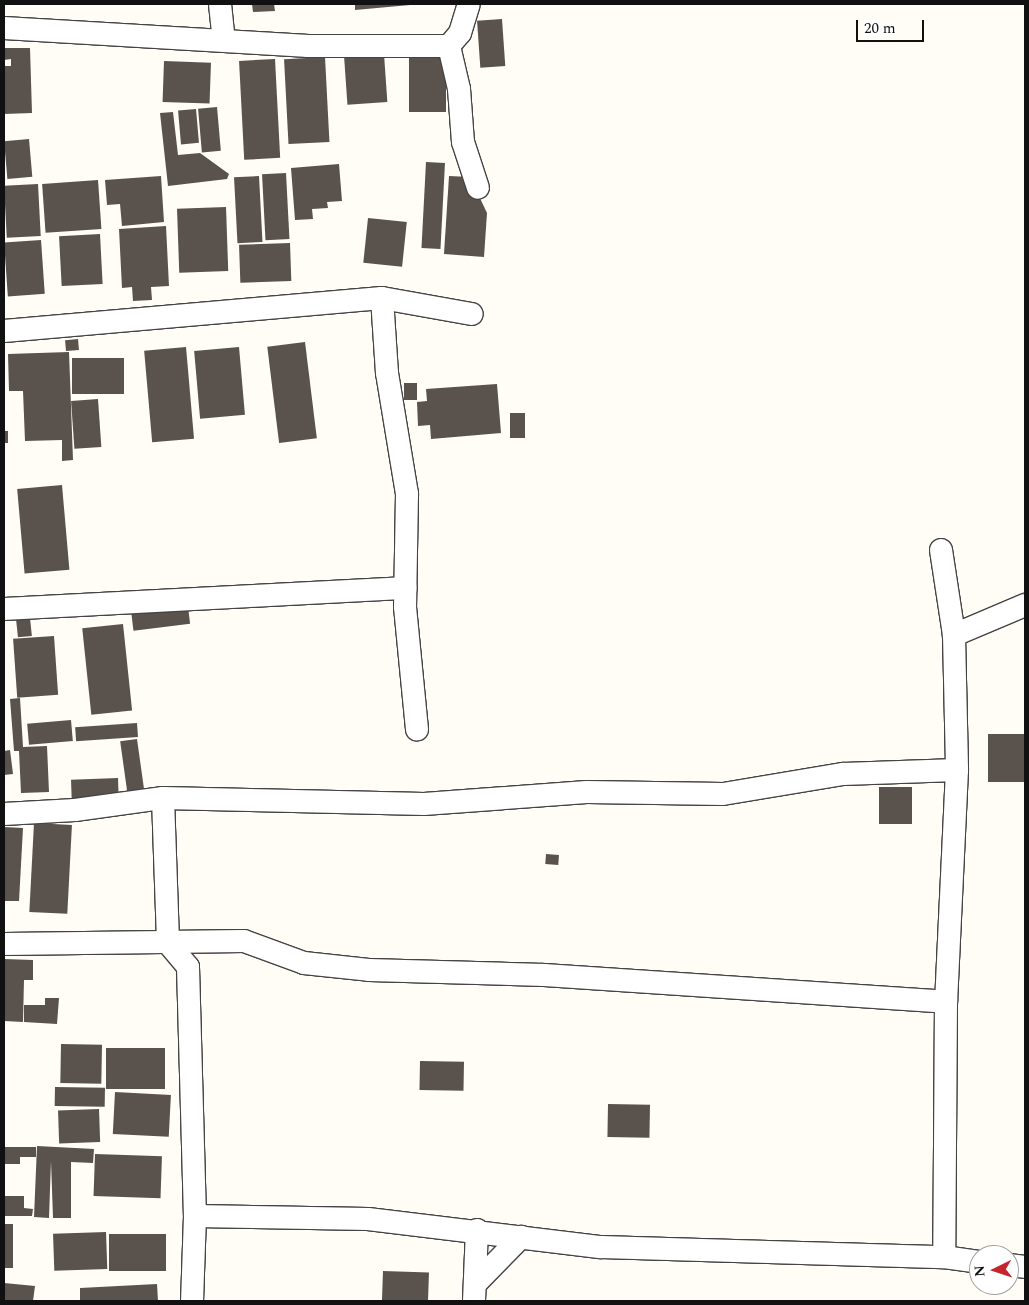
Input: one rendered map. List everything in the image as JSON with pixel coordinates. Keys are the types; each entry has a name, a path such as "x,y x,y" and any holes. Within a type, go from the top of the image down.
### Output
{"street":[{"path":"220,4 224,40"},
{"path":"4,28 308,46 449,46 460,33 469,4"},
{"path":"449,46 459,89 463,142 478,188"},
{"path":"382,298 387,373 407,494 405,588 417,729"},
{"path":"4,331 382,298 472,314"},
{"path":"941,550 954,635 957,770 946,1002 944,1257"},
{"path":"4,609 405,588"},
{"path":"954,635 1025,605"},
{"path":"4,814 75,810 163,798 424,804 587,792 723,794 843,774 957,770"},
{"path":"163,798 168,943 188,967 195,1216 192,1301"},
{"path":"4,944 168,943 244,940 304,963 369,970 544,975 946,1002"},
{"path":"195,1216 368,1219 478,1230 601,1247 944,1257 969,1261"},
{"path":"475,1293 478,1230"},
{"path":"475,1293 521,1237"}],"building":[{"path":"252,4 274,4 275,11 253,12"},
{"path":"355,4 410,4 410,5 355,10"},
{"path":"502,19 505,66 480,68 477,21"},
{"path":"4,48 30,48 32,113 4,114 4,66 11,66 11,59 4,60"},
{"path":"409,53 446,53 446,112 409,112"},
{"path":"384,54 387,102 347,105 344,57"},
{"path":"325,57 329,142 289,144 284,59"},
{"path":"275,59 280,158 244,160 239,61"},
{"path":"164,61 211,63 210,104 163,102"},
{"path":"217,107 221,151 202,152 198,109"},
{"path":"196,109 199,143 181,144 178,111"},
{"path":"173,112 178,155 200,153 229,174 227,179 168,186 160,113"},
{"path":"29,139 32,177 7,179 4,141"},
{"path":"426,162 445,163 440,249 421,248"},
{"path":"339,164 342,201 327,202 328,208 312,209 313,219 295,220 291,168"},
{"path":"286,173 289,239 265,240 262,174"},
{"path":"161,176 164,222 122,226 120,204 107,205 105,180"},
{"path":"259,176 262,242 237,243 234,177"},
{"path":"449,176 470,177 487,213 484,257 444,254"},
{"path":"98,180 101,229 46,233 42,184"},
{"path":"38,184 41,236 7,238 4,186"},
{"path":"226,207 228,271 179,273 177,209"},
{"path":"368,218 407,222 402,267 363,263"},
{"path":"166,226 169,286 151,287 152,300 133,301 132,287 122,288 119,229"},
{"path":"100,234 103,284 62,286 59,236"},
{"path":"41,240 45,294 8,296 4,243"},
{"path":"290,243 291,281 240,283 239,245"},
{"path":"78,339 79,350 66,351 65,340"},
{"path":"305,342 317,438 279,443 267,347"},
{"path":"186,347 194,439 152,442 144,351"},
{"path":"239,347 245,415 200,419 194,351"},
{"path":"69,352 73,460 62,461 62,440 25,441 23,391 9,391 8,354"},
{"path":"72,358 124,358 124,394 72,394"},
{"path":"404,383 417,383 417,400 404,400"},
{"path":"497,384 501,433 431,439 430,425 418,426 417,402 427,401 426,389"},
{"path":"98,399 101,447 74,449 71,401"},
{"path":"510,413 525,413 525,438 510,438"},
{"path":"4,431 8,431 8,443 4,443"},
{"path":"62,485 69,570 25,574 17,489"},
{"path":"188,607 190,624 133,631 131,614"},
{"path":"30,618 32,636 18,637 16,619"},
{"path":"123,624 132,711 91,715 82,628"},
{"path":"54,636 58,695 17,698 13,639"},
{"path":"20,698 23,747 47,746 49,792 21,793 19,751 14,751 10,699"},
{"path":"71,720 73,741 29,745 27,724"},
{"path":"137,723 138,737 76,741 75,727"},
{"path":"988,734 1025,734 1025,782 988,782"},
{"path":"137,739 144,789 127,791 120,741"},
{"path":"10,750 13,774 4,775 4,751"},
{"path":"118,778 119,803 72,805 71,780"},
{"path":"879,787 912,787 912,824 879,824"},
{"path":"34,823 72,825 67,914 29,912"},
{"path":"4,827 23,828 19,901 4,901"},
{"path":"546,854 559,855 558,865 545,864"},
{"path":"4,959 33,960 33,980 24,980 23,1022 4,1021"},
{"path":"45,998 59,998 57,1024 24,1022 24,1005 45,1005"},
{"path":"61,1044 102,1045 101,1084 60,1083"},
{"path":"106,1048 165,1048 165,1089 106,1089"},
{"path":"420,1061 464,1062 463,1091 419,1090"},
{"path":"55,1087 105,1088 105,1107 55,1106"},
{"path":"115,1092 171,1095 169,1137 113,1134"},
{"path":"608,1104 650,1105 649,1138 607,1137"},
{"path":"99,1109 100,1142 59,1143 58,1110"},
{"path":"37,1146 94,1149 93,1163 71,1162 71,1218 53,1218 51,1161 49,1218 34,1217"},
{"path":"4,1147 36,1147 36,1157 20,1157 20,1164 4,1164"},
{"path":"95,1154 162,1156 160,1198 94,1196"},
{"path":"4,1196 24,1196 24,1208 33,1209 32,1216 4,1216"},
{"path":"4,1224 13,1224 13,1268 4,1268"},
{"path":"106,1232 107,1269 54,1271 53,1234"},
{"path":"109,1234 166,1234 166,1271 109,1271"},
{"path":"383,1271 429,1273 428,1301 382,1301"},
{"path":"4,1283 35,1286 33,1301 4,1301"},
{"path":"157,1284 158,1301 80,1301 80,1288"}]}
